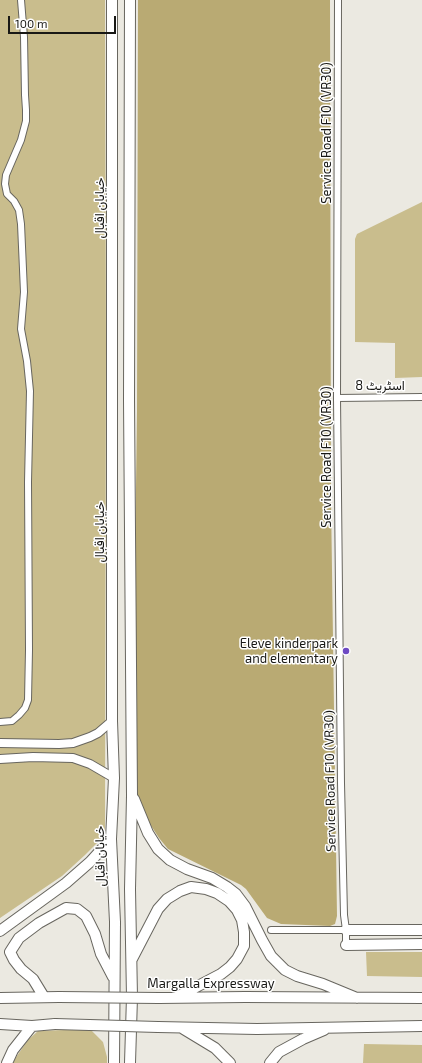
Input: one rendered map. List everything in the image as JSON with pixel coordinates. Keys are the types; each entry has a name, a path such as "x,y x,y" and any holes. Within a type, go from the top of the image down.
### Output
{"main road":[{"name":"خیابان اقبال","path":"112,0 112,720 114,778 112,839 114,922 114,1063"},
{"path":"130,0 129,400 132,796 130,889 132,997 131,1063"},
{"path":"132,796 148,833 158,849 170,860 187,869 212,878 227,886 236,894 245,906 271,956 286,970 297,976 324,984 357,998"},
{"path":"0,931 66,883 90,862 112,839"},
{"path":"131,961 158,909 167,899 180,891 191,887 206,889 218,893 229,901 237,910 242,920 244,932 244,946 237,959 221,974 175,998"},
{"path":"44,997 33,979 21,969 10,952 19,938 39,923 66,908 77,909 86,916 95,934 101,954 114,979"},
{"path":"346,930 422,930"},
{"path":"346,944 422,944"},
{"name":"Margalla Expressway","path":"0,998 422,998"},
{"path":"0,1024 32,1026 55,1024 257,1029 422,1026"},
{"path":"6,1063 13,1050 32,1026"},
{"path":"180,1027 215,1048 230,1063"},
{"path":"270,1063 279,1052 303,1039 332,1027"}],"street":[{"path":"0,722 12,721 25,708 28,700 28,482 30,391 27,361 21,329 24,292 22,224 19,210 14,201 7,194 5,184 6,175 22,136 26,121 24,37 21,0"},
{"name":"Service Road F10 (VR30)","path":"338,0 337,398 340,768 346,944"},
{"name":"اسٹریٹ 8","path":"337,398 422,397"},
{"path":"0,744 59,744 73,742 98,733 112,720"},
{"path":"0,759 33,757 73,758 90,764 114,778"},
{"path":"272,930 346,930"}],"shaded area":[{"path":"0,0 105,0 106,346 105,831 102,838 62,876 0,918"},
{"path":"138,0 330,0 331,501 337,916 335,924 330,926 281,924 267,918 246,889 241,885 168,849 159,838 132,796 137,411"},
{"path":"422,202 422,377 395,378 395,343 355,342 355,239 357,234"},
{"path":"366,952 422,952 422,977 367,976"},
{"path":"90,1029 103,1042 107,1063 12,1063 28,1040 38,1031"},
{"path":"364,1044 422,1045 422,1063 363,1063"}],"place":[{"name":"Eleve kinderpark and elementary","path":"346,651"}]}
